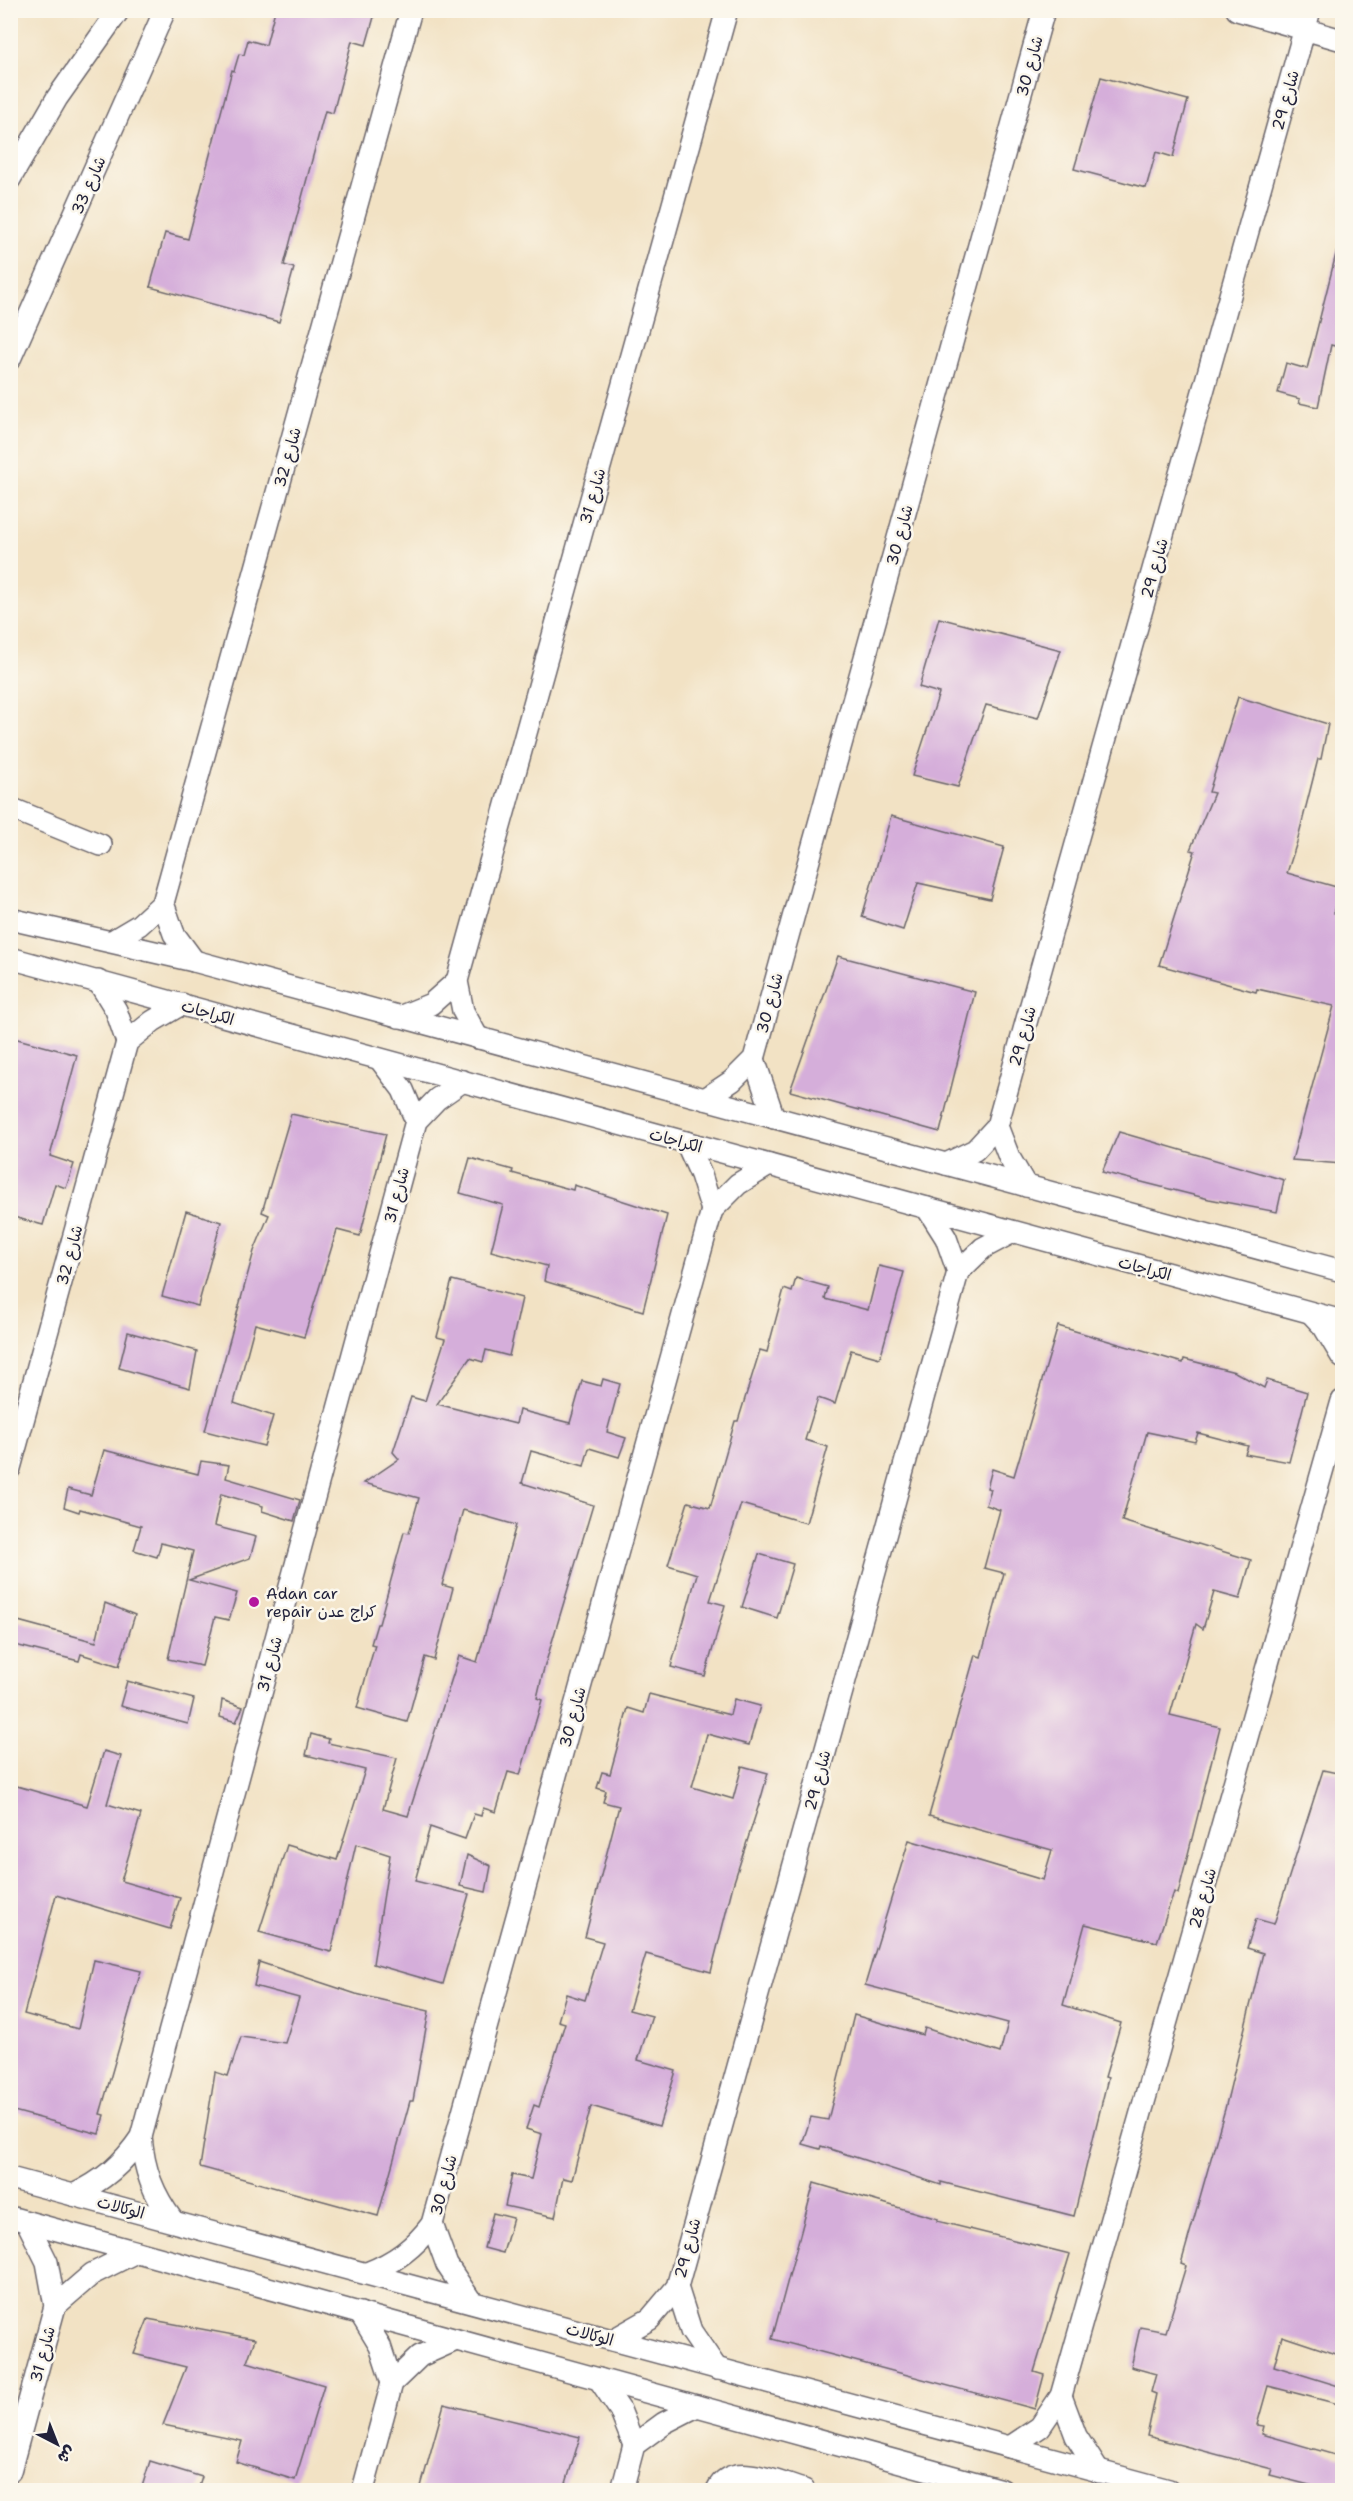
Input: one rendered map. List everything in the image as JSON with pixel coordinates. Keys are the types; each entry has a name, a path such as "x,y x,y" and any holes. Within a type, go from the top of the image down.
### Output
{"street":[{"path":"10,179 57,98 119,10"},
{"name":"شارع 33","path":"10,360 165,10"},
{"name":"شارع 32","path":"163,903 411,10"},
{"name":"شارع 31","path":"478,1038 463,1011 457,981 727,10"},
{"name":"شارع 30","path":"705,1099 732,1082 754,1059 1044,10"},
{"path":"1237,10 1308,20 1342,40"},
{"name":"شارع 29","path":"946,1164 975,1150 997,1126 1308,20"},
{"path":"10,808 101,845"},
{"path":"112,941 139,925 163,903 174,934 194,962"},
{"path":"10,919 194,962 1342,1271"},
{"name":"الكراجات","path":"10,958 1342,1322"},
{"path":"98,981 116,1010 127,1042 153,1020 182,1004"},
{"path":"399,1017 431,1004 457,981"},
{"name":"شارع 32","path":"10,1468 127,1042"},
{"path":"754,1059 774,1118"},
{"path":"381,1061 403,1090 416,1121"},
{"name":"شارع 31","path":"73,2194 94,2185 112,2172 129,2156 141,2137 416,1121 437,1099 463,1081"},
{"path":"997,1126 1009,1157 1026,1186"},
{"path":"686,1142 712,1210"},
{"name":"شارع 30","path":"367,2273 404,2254 419,2241 432,2224 712,1210 738,1184 769,1165"},
{"path":"927,1208 946,1238 958,1272 983,1248 1013,1232"},
{"name":"شارع 29","path":"613,2340 650,2319 676,2287 958,1272"},
{"path":"1311,1313 1329,1334 1342,1357"},
{"name":"شارع 28","path":"1010,2447 1040,2427 1052,2413 1061,2396 1342,1401"},
{"name":"شارع 31","path":"141,2137 143,2160 149,2182 173,2221"},
{"name":"الوكالات","path":"10,2178 1169,2490"},
{"path":"19,2219 1002,2490"},
{"name":"شارع 31","path":"10,2471 55,2306 46,2262 19,2219"},
{"name":"شارع 30","path":"432,2224 447,2265 471,2301"},
{"name":"شارع 31","path":"55,2306 92,2274 136,2252"},
{"name":"شارع 29","path":"676,2287 691,2331 717,2369"},
{"path":"360,2313 380,2346 392,2383"},
{"path":"363,2490 392,2383 420,2356 456,2340"},
{"path":"599,2379 620,2410 634,2445 622,2490"},
{"path":"1061,2396 1076,2436 1099,2472"},
{"path":"634,2445 664,2423 697,2406"},
{"path":"717,2490 727,2478 741,2474 804,2490"}],"building":[{"path":"275,10 376,10 366,45 352,41 333,113 325,111 284,265 294,268 279,322 150,287 165,233 188,239 232,70 234,71 239,54 244,55 248,40 266,45"},
{"path":"1101,77 1188,100 1173,157 1156,152 1146,188 1074,169"},
{"path":"1337,250 1342,250 1342,348 1331,345 1318,407 1299,403 1300,399 1278,393 1286,363 1307,369"},
{"path":"939,618 1061,650 1038,718 986,705 958,787 912,776 939,693 919,687"},
{"path":"1238,697 1328,724 1321,759 1318,759 1287,873 1340,888 1334,913 1342,914 1342,1164 1292,1160 1334,1006 1257,989 1256,992 1159,965 1195,851 1190,850 1214,793 1209,792"},
{"path":"891,816 1004,847 990,899 918,883 903,930 862,917"},
{"path":"838,956 975,992 940,1132 790,1091"},
{"path":"10,1037 77,1055 50,1156 74,1164 66,1188 55,1184 43,1225 10,1216"},
{"path":"291,1114 386,1134 360,1236 337,1230 304,1337 255,1324 234,1403 273,1416 264,1446 205,1431 254,1251 269,1215 262,1212"},
{"path":"1119,1132 1284,1180 1277,1212 1209,1199 1102,1172"},
{"path":"470,1158 513,1170 512,1173 573,1190 574,1185 667,1215 643,1311 544,1281 547,1266 491,1251 503,1205 460,1193"},
{"path":"186,1211 221,1222 198,1306 162,1296"},
{"path":"879,1266 904,1272 880,1358 851,1350 835,1404 818,1398 805,1440 828,1447 806,1523 741,1504 710,1601 725,1605 705,1676 671,1667 697,1574 668,1565 688,1502 710,1508 735,1421 738,1421 760,1350 767,1352 784,1289 792,1292 796,1278 828,1287 825,1299 868,1310"},
{"path":"452,1280 522,1298 509,1356 486,1350 483,1362 470,1358 437,1404 516,1424 519,1410 570,1423 582,1381 601,1386 603,1379 620,1384 607,1432 626,1438 619,1457 589,1448 584,1466 531,1451 522,1483 593,1505 543,1672 537,1698 542,1700 520,1775 508,1772 496,1812 483,1808 481,1816 474,1814 465,1839 430,1827 415,1881 469,1894 443,1984 373,1964 390,1855 356,1844 331,1952 259,1932 287,1845 337,1860 365,1770 306,1755 311,1734 329,1739 328,1743 397,1758 383,1809 408,1816 459,1656 477,1662 516,1525 463,1510 442,1585 453,1588 434,1660 425,1657 407,1722 357,1708 375,1645 371,1644 377,1624 379,1624 404,1532 409,1533 419,1498 364,1483 399,1459 393,1452 411,1397 425,1401 445,1339 437,1337"},
{"path":"1058,1326 1183,1363 1184,1359 1235,1372 1264,1388 1267,1380 1307,1392 1289,1462 1245,1454 1248,1446 1198,1433 1195,1442 1147,1432 1122,1521 1251,1560 1240,1599 1214,1592 1203,1629 1196,1624 1170,1715 1220,1727 1178,1894 1174,1892 1157,1942 1085,1924 1063,2005 1121,2023 1105,2077 1108,2078 1074,2216 941,2182 941,2185 821,2146 820,2149 802,2144 811,2117 828,2120 854,2015 923,2035 925,2028 1000,2053 1008,2023 865,1985 909,1840 1043,1880 1052,1850 929,1816 975,1655 981,1657 1004,1573 984,1568 1000,1510 986,1505 991,1489 987,1488 992,1469 1014,1476"},
{"path":"128,1332 197,1351 190,1388 119,1368"},
{"path":"104,1450 198,1474 201,1461 229,1465 226,1478 300,1500 294,1521 262,1511 263,1506 221,1494 214,1526 256,1537 250,1558 189,1580 237,1593 229,1620 215,1617 202,1666 168,1659 193,1551 161,1543 157,1557 134,1550 141,1526 80,1509 79,1512 64,1507 68,1489 91,1495"},
{"path":"759,1554 793,1564 777,1618 742,1607"},
{"path":"105,1603 135,1615 119,1666 81,1654 79,1661 11,1644 18,1621 96,1642"},
{"path":"127,1681 194,1699 188,1724 120,1706"},
{"path":"649,1694 730,1715 734,1699 760,1706 749,1745 707,1734 692,1787 733,1799 742,1766 768,1773 761,1798 733,1885 711,1972 646,1954 629,2010 652,2016 638,2060 676,2071 659,2126 591,2106 572,2180 563,2178 555,2217 505,2206 512,2175 531,2179 542,2134 526,2129 534,2105 539,2107 565,2023 558,2021 566,1994 585,2000 603,1942 585,1937 619,1806 603,1802 606,1791 597,1788 602,1772 610,1774 628,1708 644,1713"},
{"path":"222,1700 243,1707 236,1722 220,1717"},
{"path":"104,1751 121,1756 107,1804 141,1814 121,1881 180,1898 170,1929 56,1895 24,2014 78,2029 94,1960 141,1971 100,2114 104,2115 99,2134 10,2110 10,1784 87,1806"},
{"path":"1323,1770 1342,1774 1342,2356 1282,2336 1274,2366 1342,2387 1342,2405 1268,2386 1257,2425 1264,2426 1262,2434 1342,2457 1342,2490 1329,2490 1270,2475 1272,2469 1147,2436 1156,2394 1151,2392 1156,2374 1131,2367 1140,2327 1166,2332 1186,2266 1181,2264 1225,2109 1263,1953 1247,1948 1256,1919 1274,1924"},
{"path":"467,1855 491,1866 486,1892 460,1886"},
{"path":"259,1962 356,1994 429,2011 413,2101 410,2101 378,2216 200,2167 215,2072 228,2076 241,2037 285,2043 299,1998 254,1986"},
{"path":"814,2183 938,2219 937,2221 1070,2254 1034,2372 1044,2375 1035,2409 772,2339"},
{"path":"493,2213 513,2218 503,2253 484,2248"},
{"path":"148,2319 255,2339 247,2362 324,2385 295,2480 236,2462 242,2441 163,2425 186,2367 134,2354"},
{"path":"444,2404 580,2437 564,2490 420,2490"},
{"path":"150,2461 202,2477 198,2490 141,2490"}],"place":[{"name":"Adan car repair كراج عدن","path":"254,1602"}]}
